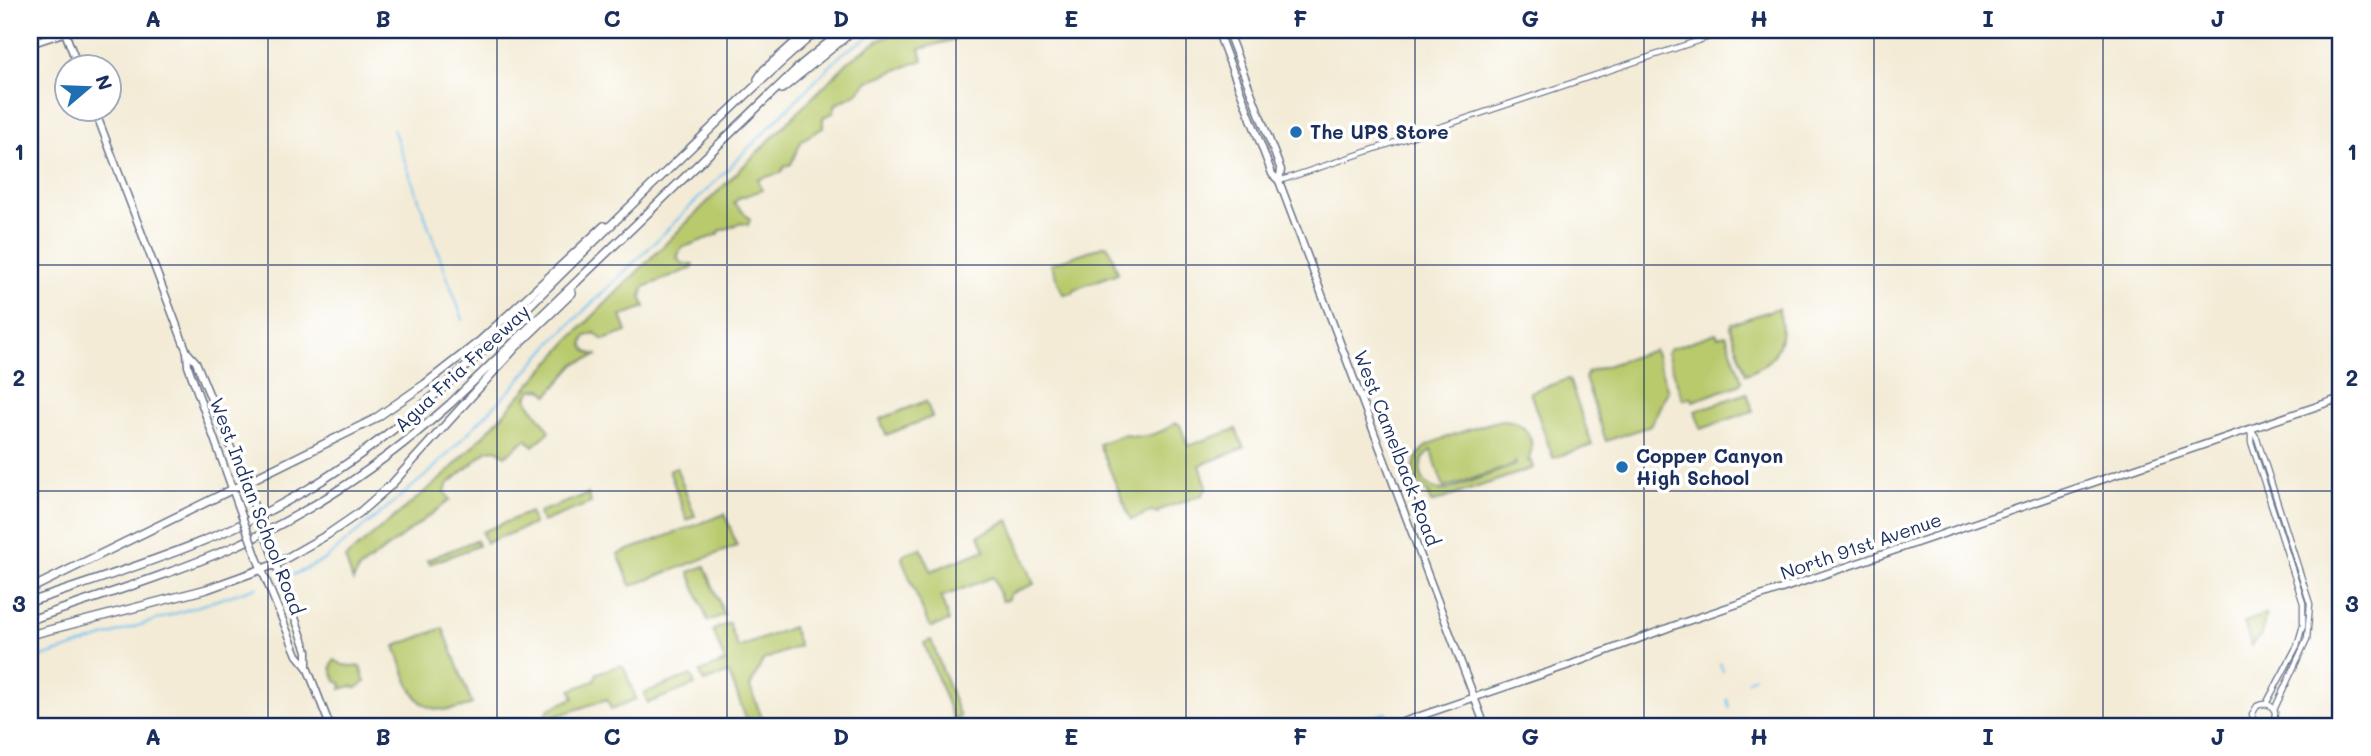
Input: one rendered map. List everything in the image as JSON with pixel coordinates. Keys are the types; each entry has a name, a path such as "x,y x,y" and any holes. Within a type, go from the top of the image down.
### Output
{"highway":[{"path":"752,88 764,70 809,30"},
{"name":"Agua Fria Freeway","path":"30,602 213,537 279,505 342,468 399,426 471,362 752,88 818,30"},
{"name":"Agua Fria Freeway","path":"30,620 230,548 288,520 340,489 405,443 450,404 801,65 844,30"},
{"path":"761,103 779,92 854,30"},
{"path":"30,589 363,426 425,384 535,292 597,231 622,214"},
{"path":"30,635 173,599 262,570 327,536 379,495 516,348 614,251 632,228"}],"main road":[{"path":"1219,30 1226,43 1235,51 1233,59 1241,94"},
{"name":"West Camelback Road","path":"1219,30 1241,94 1272,174 1279,181 1485,726"},
{"name":"West Camelback Road","path":"1227,30 1280,170 1279,181"},
{"path":"30,44 67,31 74,52"},
{"name":"West Indian School Road","path":"99,122 187,352 188,366 257,558 297,655 307,667 330,726"},
{"name":"West Indian School Road","path":"187,352 195,362 246,484 307,650 307,667"},
{"name":"North 91st Avenue","path":"1391,726 1572,664 1650,634 2341,398"}],"street":[{"path":"1279,181 1730,30"},
{"path":"2251,429 2251,442 2303,603 2297,646 2266,704 2255,708 2252,714 2253,724 2259,726"},
{"path":"2251,429 2257,438 2310,604 2307,639 2274,710 2276,719 2269,726"},
{"path":"2266,704 2274,710"}],"green space":[{"path":"903,30 958,30 956,39 920,49 923,60 868,81 856,94 836,104 833,113 823,117 823,128 802,140 791,164 784,167 781,173 758,179 762,190 739,198 734,203 750,219 748,225 742,223 681,248 677,258 683,264 693,264 692,268 644,287 641,297 645,307 621,316 627,332 603,340 595,333 586,336 583,347 598,355 575,364 548,395 542,389 532,390 527,397 529,403 550,431 533,446 526,439 505,456 497,449 488,450 447,485 445,492 450,500 359,569 353,581 345,558 444,476 573,336 850,60 879,40"},
{"path":"1106,245 1118,273 1075,289 1073,293 1063,294 1051,264"},
{"path":"1778,308 1782,330 1778,349 1766,363 1746,374 1731,324"},
{"path":"1716,333 1718,337 1726,335 1742,381 1739,385 1693,401 1691,397 1683,400 1667,353 1670,349"},
{"path":"1654,350 1668,391 1650,426 1606,441 1585,378 1588,372"},
{"path":"1569,379 1592,445 1553,458 1530,392"},
{"path":"1747,393 1753,411 1701,429 1695,411"},
{"path":"926,401 932,417 886,435 880,419"},
{"path":"1501,420 1517,423 1527,433 1531,446 1528,461 1531,461 1533,468 1431,503 1430,494 1416,480 1414,473 1417,457 1424,448 1461,432","holes":["1431,450 1444,488 1514,465 1515,462 1516,465 1447,490 1438,490 1426,483 1422,477 1422,463"]},
{"path":"1175,423 1180,425 1188,446 1236,429 1244,448 1200,465 1207,487 1202,495 1131,520 1099,444 1125,434 1137,437 1151,435"},
{"path":"676,467 695,516 687,520 669,470"},
{"path":"588,494 591,503 542,522 539,512"},
{"path":"530,512 534,524 486,543 482,532"},
{"path":"725,514 737,546 631,586 618,554"},
{"path":"1009,520 1034,584 1010,594 1007,600 1002,601 993,577 941,597 949,621 931,627 902,559 904,554 921,548 931,571 985,550 979,535"},
{"path":"476,540 478,546 429,564 427,560"},
{"path":"705,566 724,615 708,621 689,572"},
{"path":"2266,614 2261,635 2251,646 2244,622"},
{"path":"729,623 738,648 792,627 799,646 763,660 750,687 765,726 749,726 729,673 704,682 700,672 725,662 713,630"},
{"path":"443,628 472,704 438,710 418,699 411,689 395,646"},
{"path":"931,640 960,717 954,720 924,643"},
{"path":"335,660 343,665 360,667 365,682 357,688 351,686 341,689 342,684 336,681 332,670"},
{"path":"620,665 624,668 636,699 611,709 607,699 542,721 549,709 574,698 571,690 594,681 597,673"},
{"path":"691,675 695,685 648,703 644,693"}],"waterway":[{"path":"293,575 324,560 430,472 512,388 555,339 843,53 880,30"},
{"path":"393,129 463,320"},
{"path":"30,661 257,587"},
{"path":"1720,663 1723,671"},
{"path":"1747,681 1754,676"},
{"path":"1727,699 1729,707"},
{"path":"1347,726 1386,714"}],"place":[{"name":"The UPS Store","path":"1296,132"},
{"name":"Copper Canyon High School","path":"1622,467"}]}
